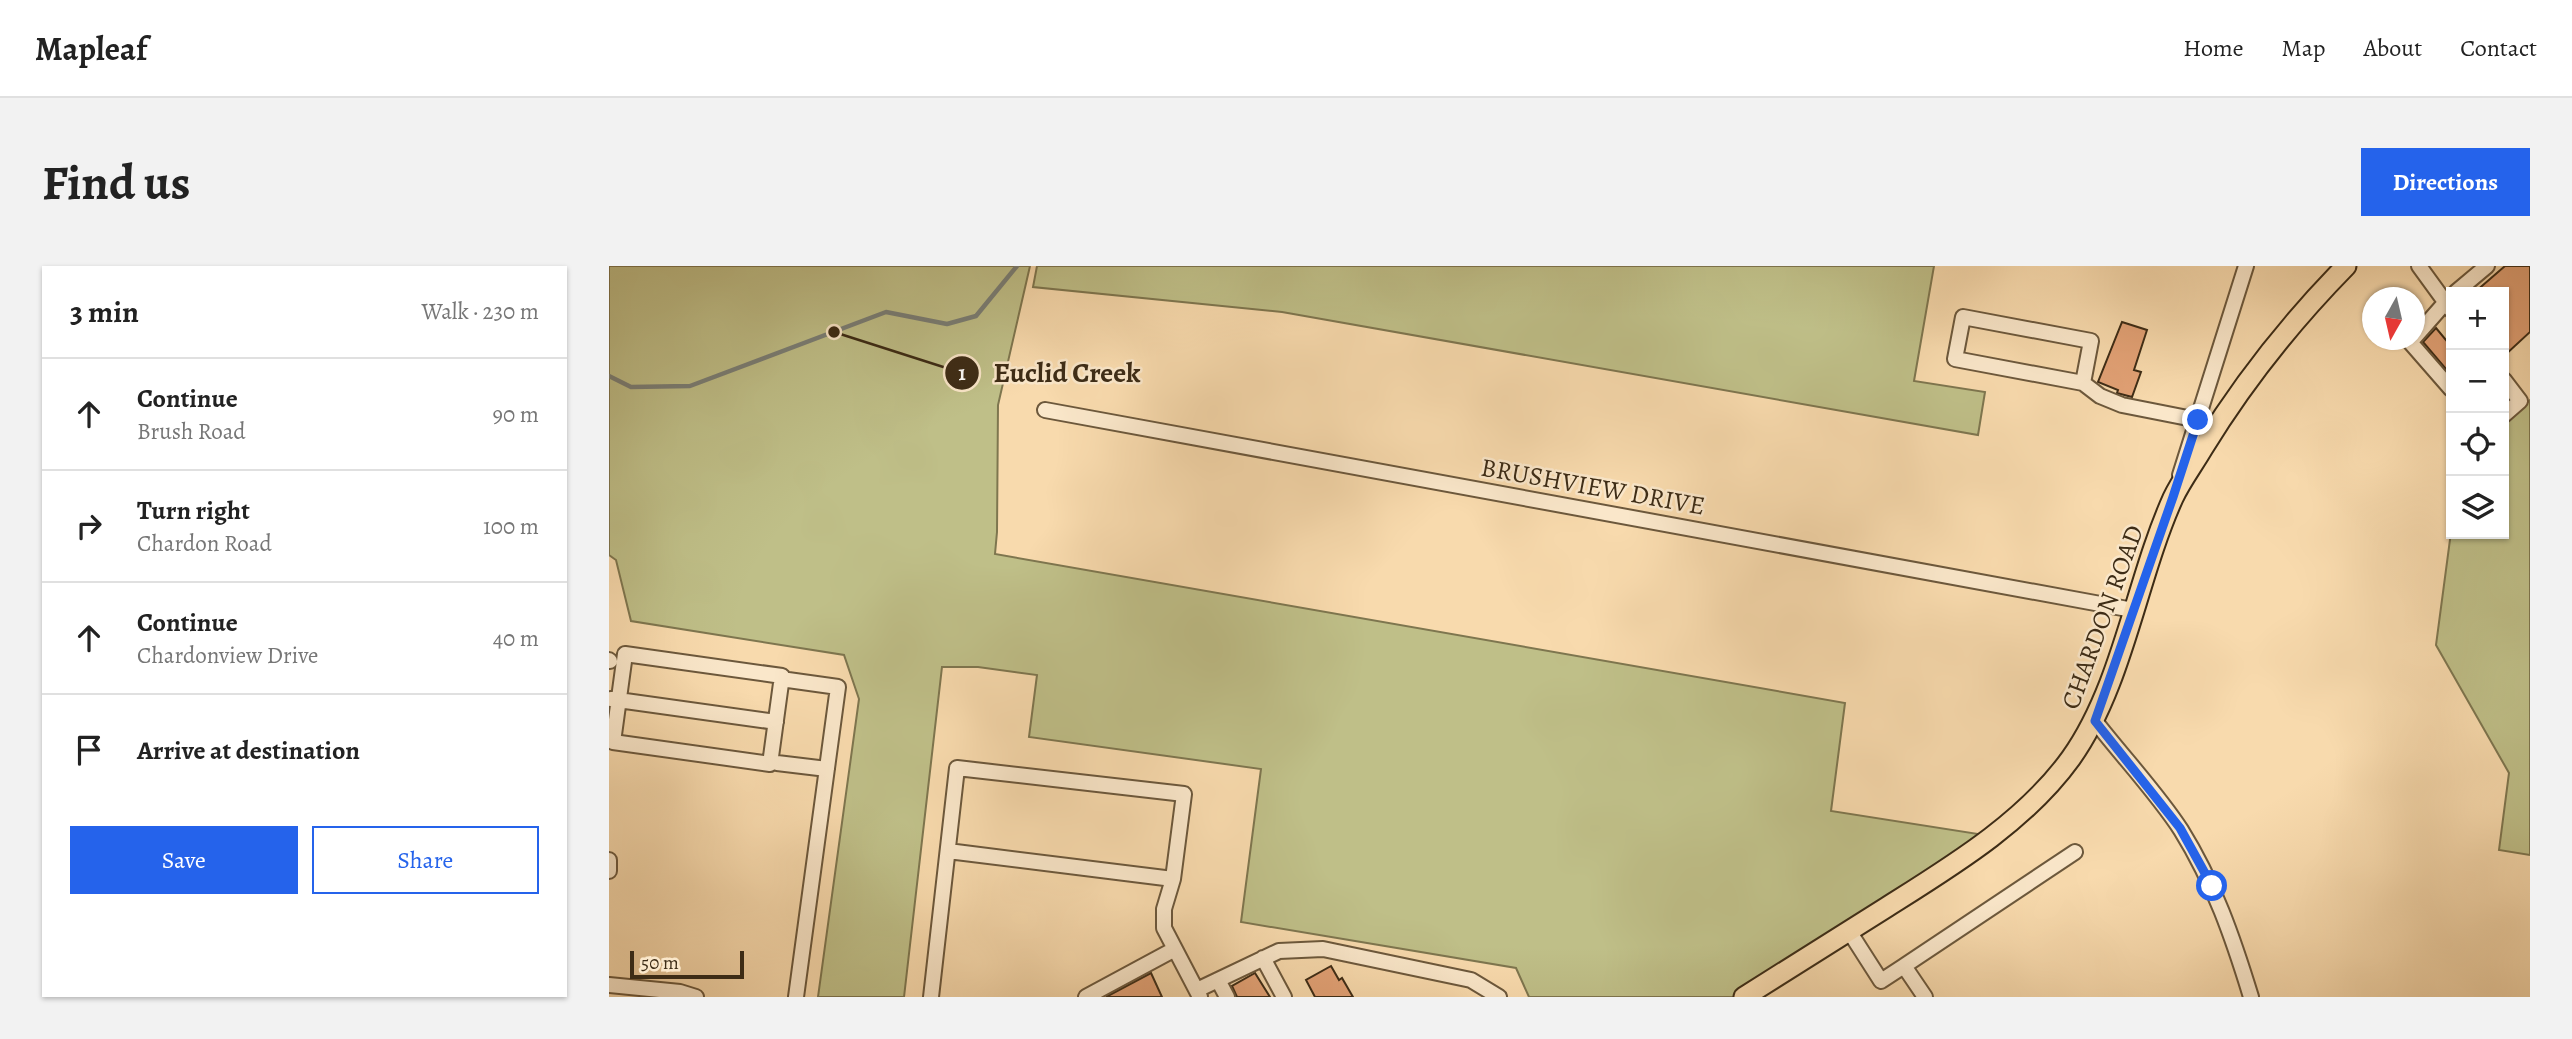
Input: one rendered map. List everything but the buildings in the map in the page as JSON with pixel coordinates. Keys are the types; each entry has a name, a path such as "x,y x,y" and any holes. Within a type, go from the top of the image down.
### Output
{"main road":[{"name":"CHARDON ROAD","path":"1754,994 1937,875 1991,836 2031,803 2069,760 2095,721 2173,497 2229,405 2259,363 2306,307 2346,266"}],"street":[{"path":"2173,497 2246,266"},
{"path":"2419,266 2446,295"},
{"path":"2465,287 2487,266"},
{"path":"2425,326 2446,305"},
{"path":"2083,383 2091,341 1963,317 1955,359 2083,383 2100,396 2122,405 2198,420"},
{"path":"2417,350 2446,383"},
{"path":"2506,413 2525,397 2509,384"},
{"name":"BRUSHVIEW DRIVE","path":"1045,410 2133,610"},
{"path":"625,654 782,676 776,722 770,764 613,742 614,700 625,654"},
{"path":"788,680 838,687 796,997"},
{"path":"614,700 776,722"},
{"path":"2095,721 2180,828 2212,886 2232,933 2251,997"},
{"path":"777,763 827,769"},
{"path":"931,997 957,768 1184,794 1173,879 1164,909 1164,928 1199,993 1218,980 1279,951 1323,949 1471,981 1499,997"},
{"path":"948,851 1173,879"},
{"path":"1849,931 1881,981 2075,852"},
{"path":"609,860 609,871"},
{"path":"1086,997 1175,949"},
{"path":"1263,958 1284,997"},
{"path":"1904,966 1925,997"},
{"path":"1218,980 1227,997"},
{"path":"609,985 680,992 696,997"}],"green space":[{"path":"609,266 1030,266 998,405 995,554 1845,703 1831,811 1991,836 1744,997 1529,997 1516,968 1241,922 1261,769 1029,737 1037,675 978,667 942,667 904,997 818,997 859,699 844,655 631,621 616,560 609,555"},
{"path":"1037,266 1934,266 1914,381 1985,392 1978,435 1282,312 1033,287"},
{"path":"2530,400 2530,855 2499,850 2509,773 2436,645 2450,539 2509,539 2509,419"}],"waterway":[{"path":"609,376 631,387 690,386 886,312 947,324 976,316 1017,266"}],"place":[{"name":"Euclid Creek","path":"834,332"}],"route":[{"path":"2198,420 2095,721 2180,828 2212,886"}]}
